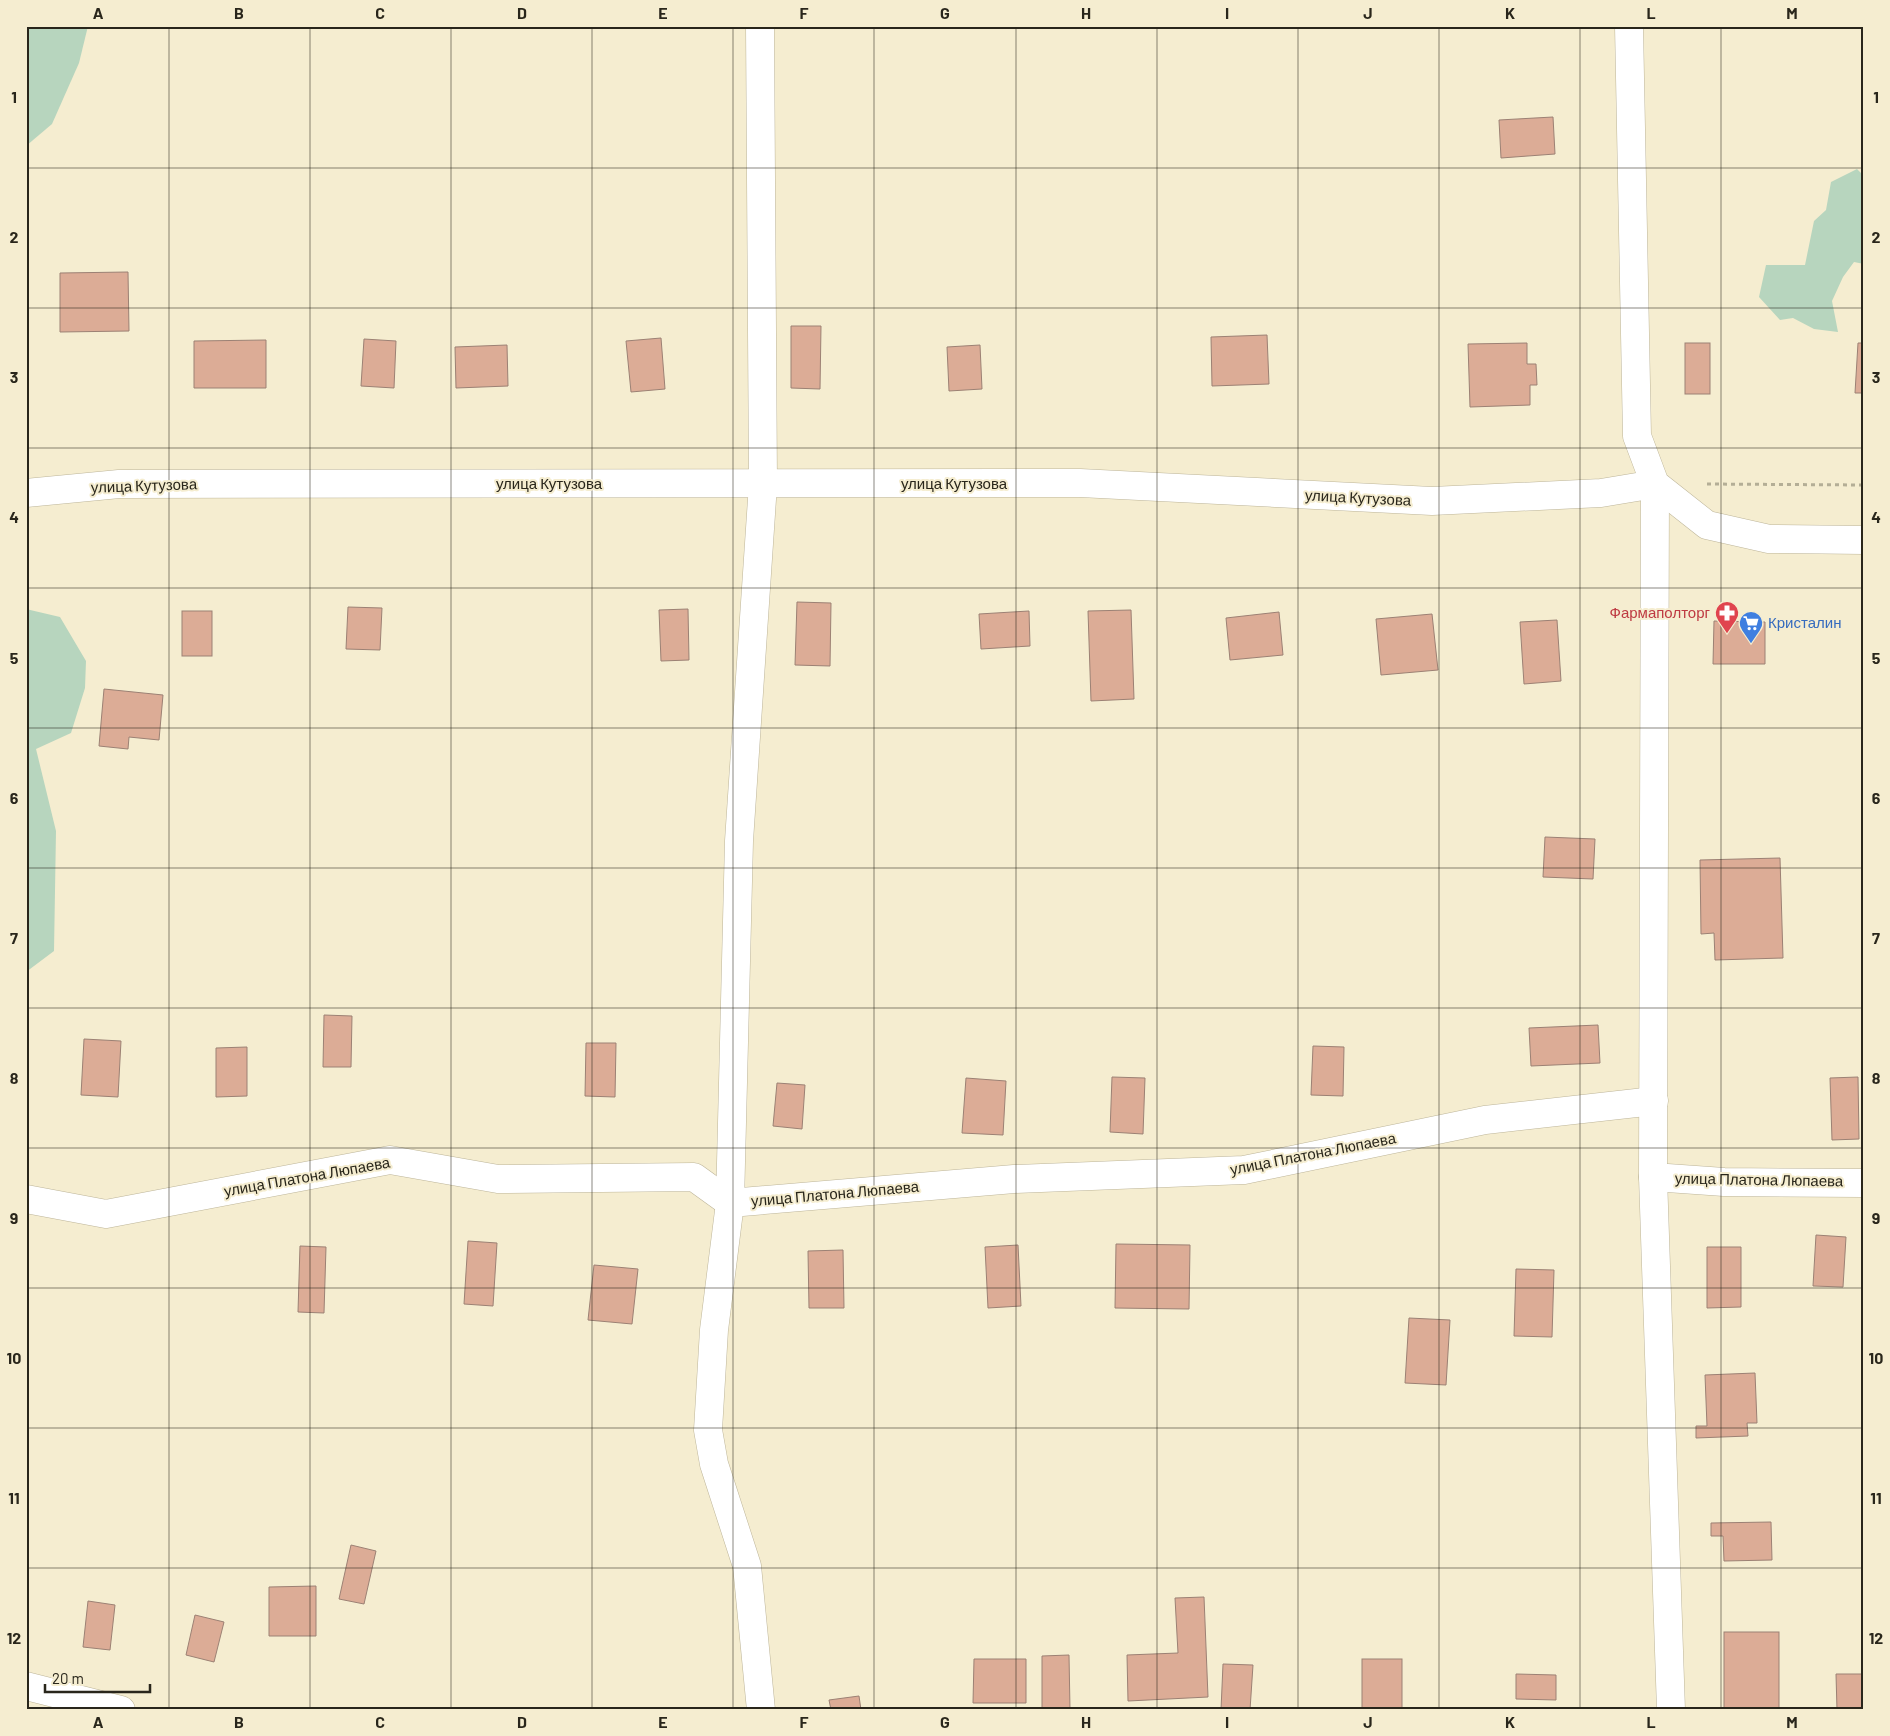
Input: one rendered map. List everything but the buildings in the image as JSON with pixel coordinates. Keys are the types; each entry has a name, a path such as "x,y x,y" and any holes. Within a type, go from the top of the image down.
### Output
{"street":[{"path":"760,26 763,484 739,841 730,1203 714,1330 708,1430 714,1464 747,1566 761,1710"},
{"path":"1629,26 1637,436 1655,484 1653,1177 1671,1710"},
{"name":"улица Кутузова","path":"26,493 119,484 1080,483 1432,501 1601,493 1655,484"},
{"path":"1655,484 1707,525 1770,539 1864,540"},
{"name":"улица Платона Люпаева","path":"26,1199 106,1214 390,1160 498,1179 694,1177 730,1203 1014,1179 1244,1170 1485,1120 1654,1101"},
{"name":"улица Платона Люпаева","path":"1653,1177 1724,1182 1864,1183"},
{"path":"26,1686 121,1710"}],"path":[{"path":"1705,484 1864,485"}],"green space":[{"path":"26,26 88,26 79,63 52,124 26,146"},
{"path":"1857,169 1864,176 1864,264 1854,262 1843,277 1832,301 1838,332 1814,329 1793,318 1780,320 1759,297 1766,265 1805,265 1814,221 1826,210 1831,182"},
{"path":"26,609 60,617 86,661 85,688 71,733 36,749 56,831 54,951 26,972"}],"place":[{"name":"Фармаполторг","path":"1727,634"},
{"name":"Кристалин","path":"1751,644"}]}
